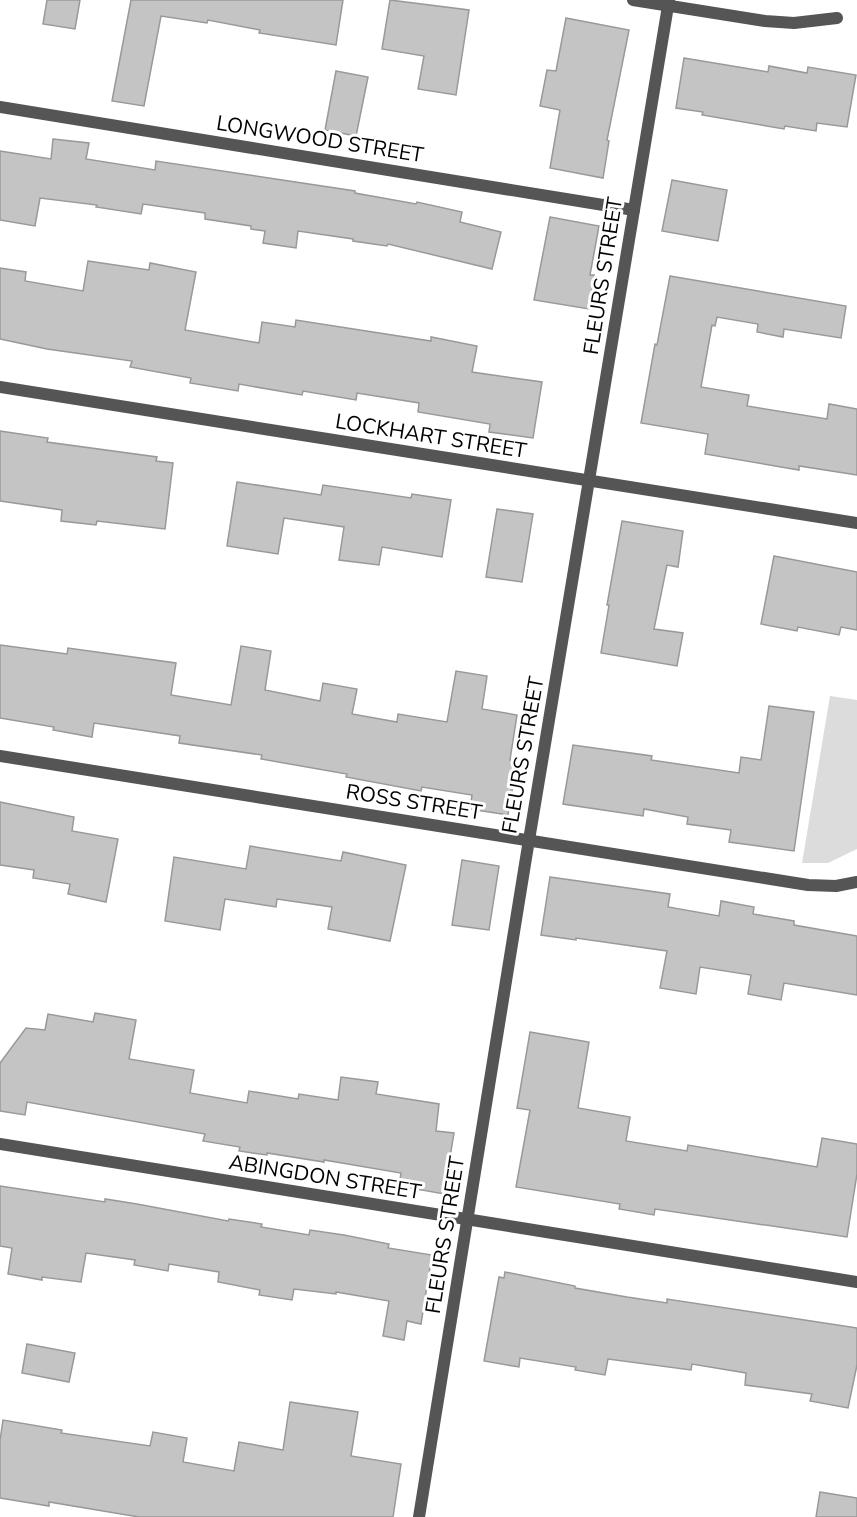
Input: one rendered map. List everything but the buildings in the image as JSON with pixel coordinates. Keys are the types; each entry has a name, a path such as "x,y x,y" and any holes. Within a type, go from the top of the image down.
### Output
{"street":[{"path":"633,0 668,3 765,21 794,23 837,18"},
{"name":"FLEURS STREET","path":"419,1517 668,3"},
{"name":"LONGWOOD STREET","path":"0,107 634,210"},
{"name":"LOCKHART STREET","path":"0,387 857,523"},
{"name":"ROSS STREET","path":"0,756 808,885 836,886 857,882"},
{"name":"ABINGDON STREET","path":"0,1144 857,1282"}],"shaded area":[{"path":"830,696 857,700 857,849 828,863 802,863"}]}
